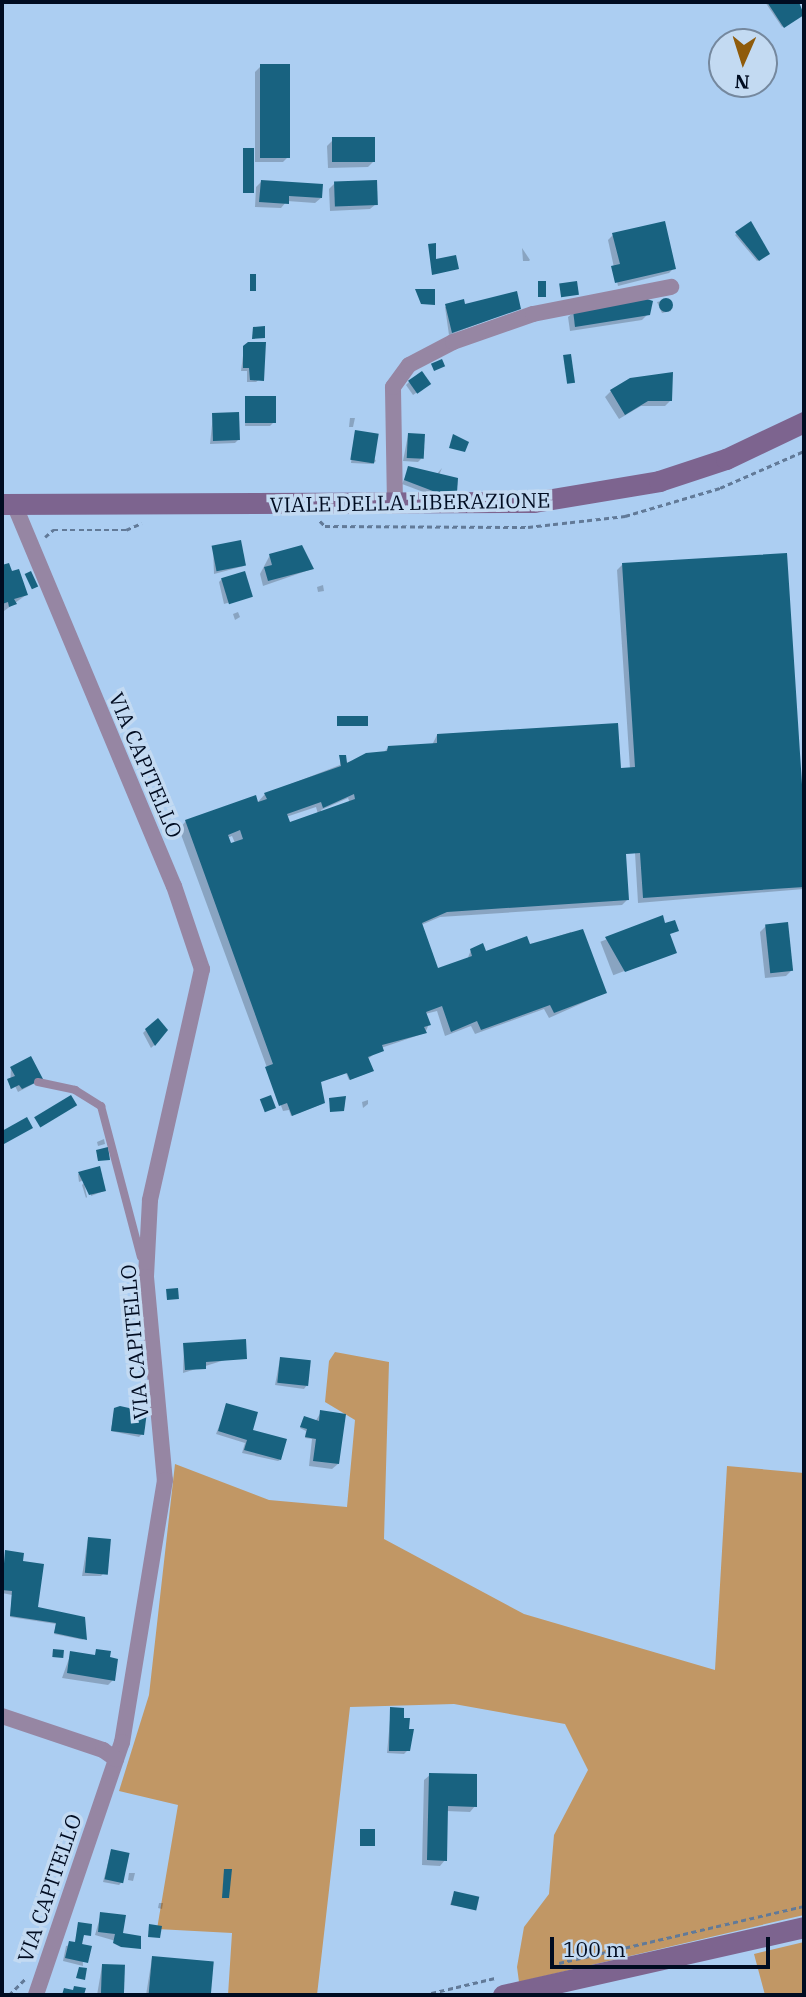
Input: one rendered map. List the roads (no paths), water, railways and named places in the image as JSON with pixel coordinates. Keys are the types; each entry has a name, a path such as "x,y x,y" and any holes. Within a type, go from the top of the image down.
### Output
{"street":[{"path":"395,504 393,387 409,365 453,342 533,314 671,287"},
{"name":"VIALE DELLA LIBERAZIONE","path":"8,504 534,502 608,493 726,459 804,422"},
{"name":"VIA CAPITELLO","path":"8,504 174,886 202,969 150,1200 146,1277 165,1480 116,1759 33,1990"},
{"path":"2,1716 103,1750 116,1759"},
{"path":"502,1986 804,1927"}],"lane":[{"path":"38,1082 75,1090 102,1106 146,1277"}]}
